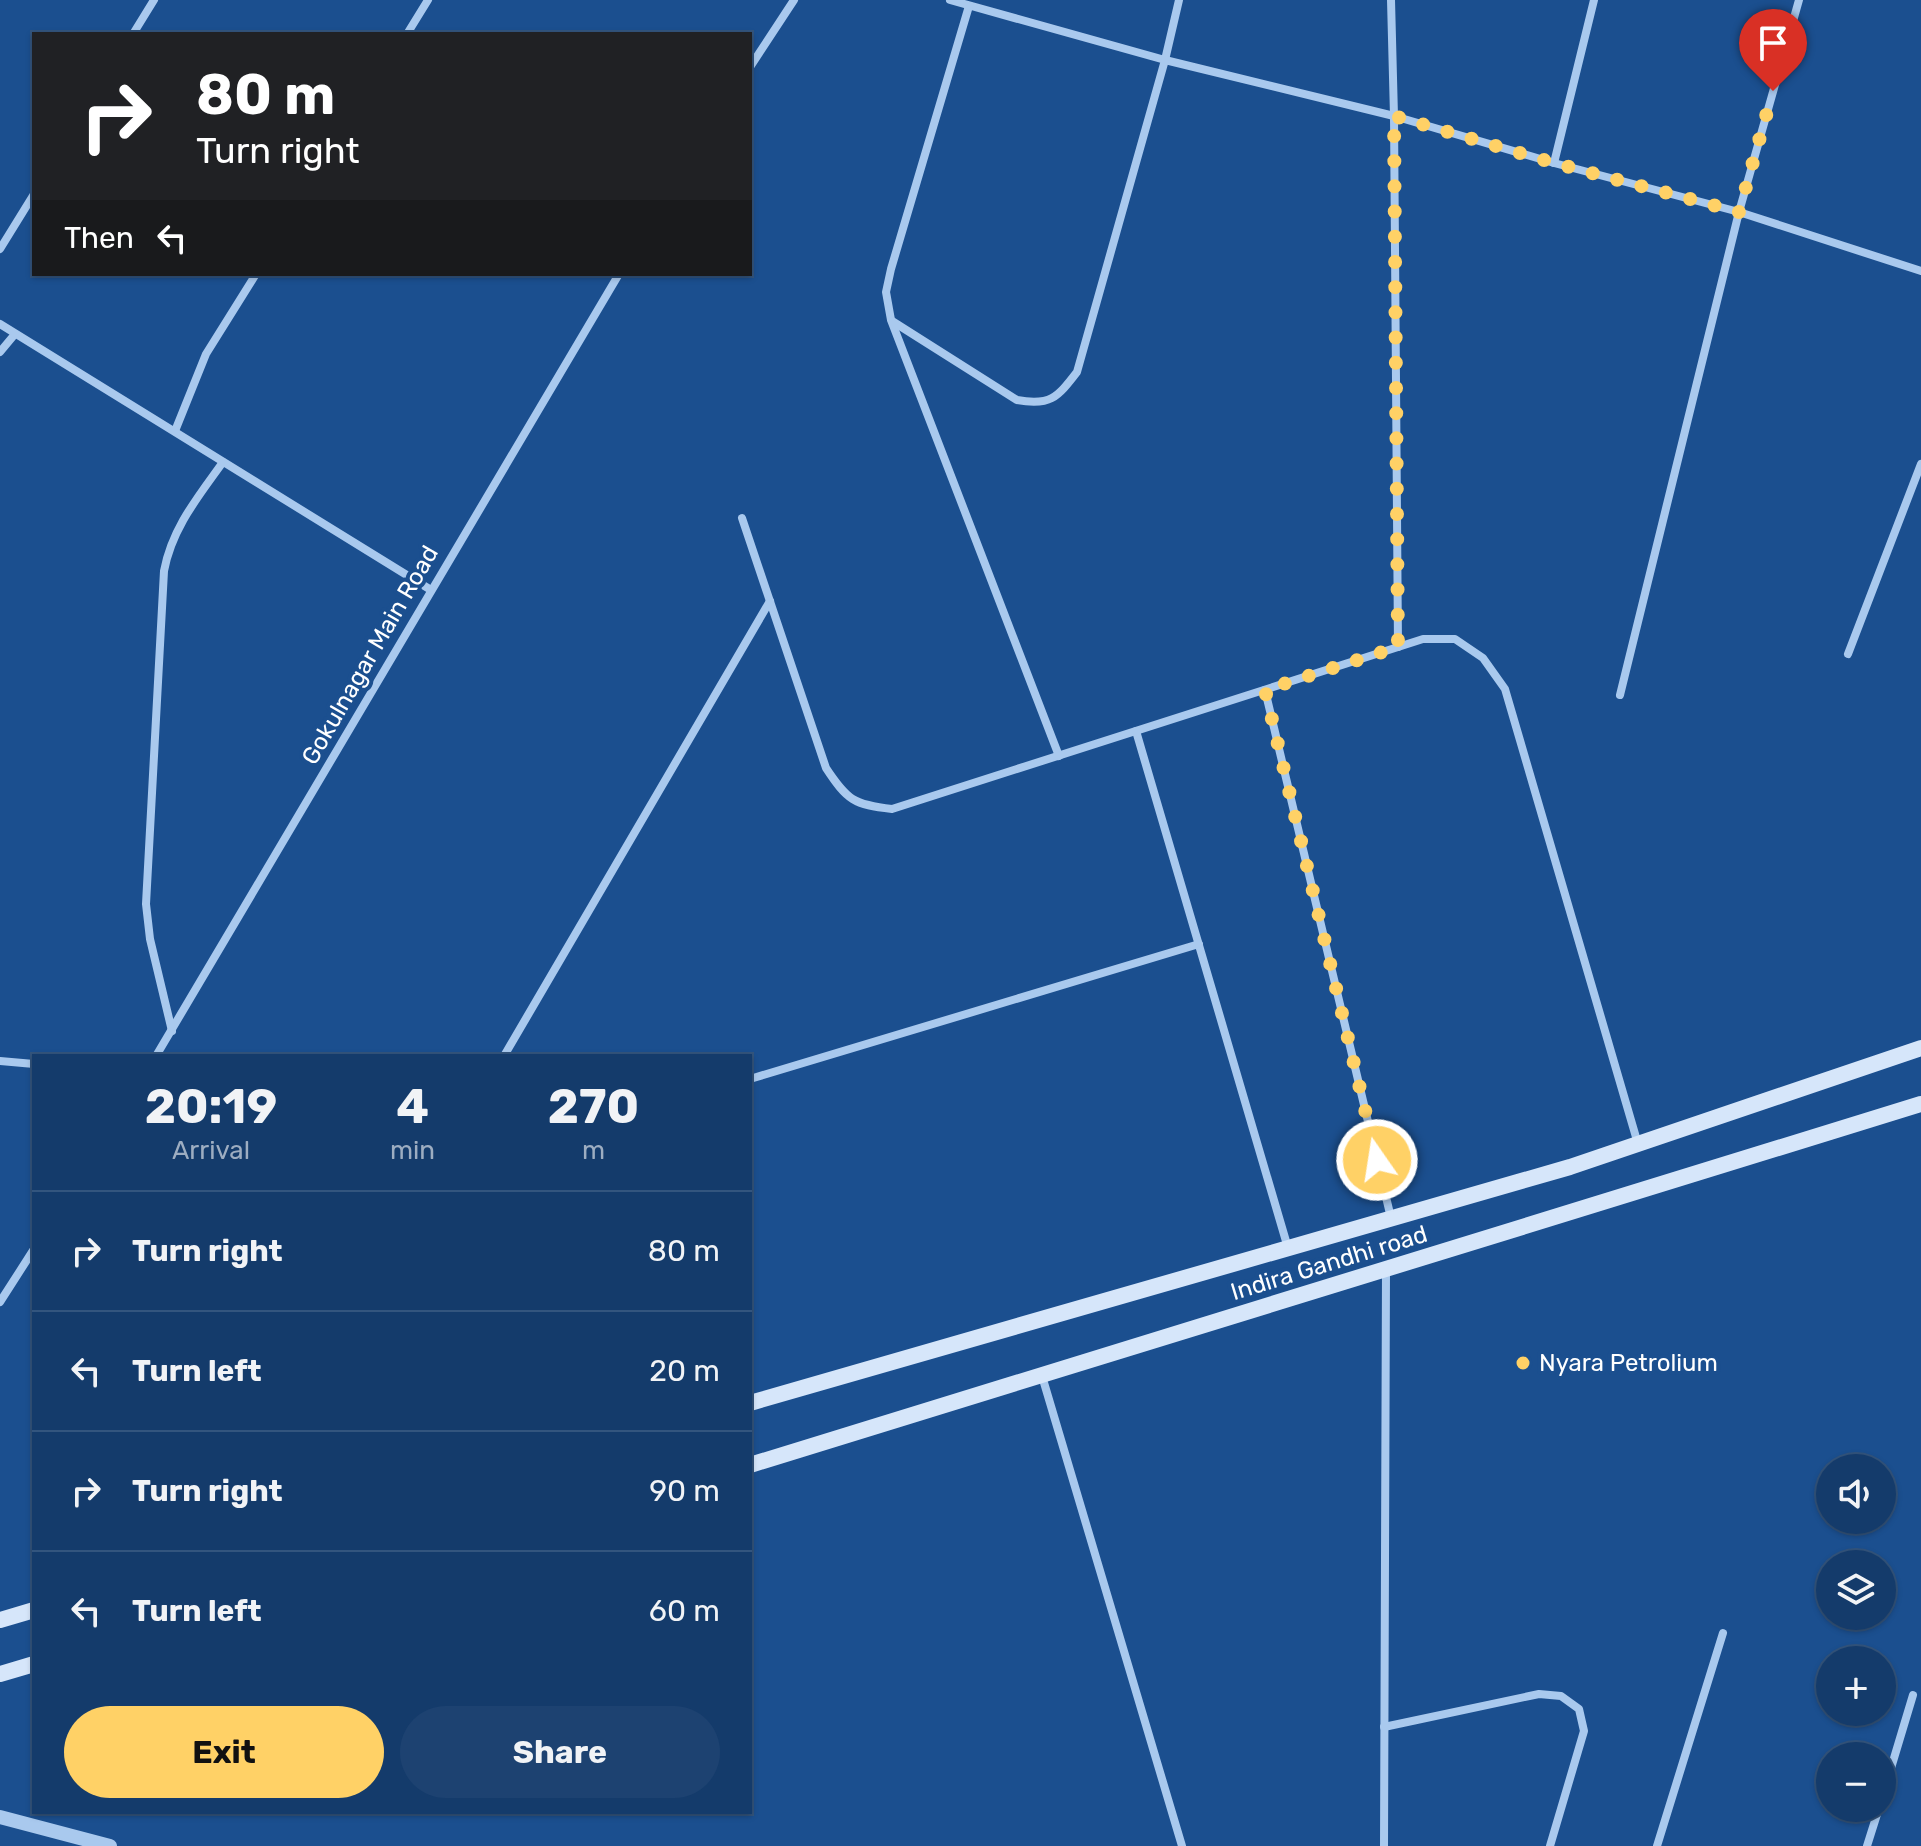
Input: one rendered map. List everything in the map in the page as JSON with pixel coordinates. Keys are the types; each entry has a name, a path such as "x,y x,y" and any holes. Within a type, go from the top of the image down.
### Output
{"main road":[{"name":"Indira Gandhi road","path":"752,1402 1570,1167 1921,1048"},
{"name":"Indira Gandhi road","path":"752,1464 1921,1104"},
{"path":"0,1620 32,1611"},
{"path":"0,1674 32,1665"}],"street":[{"path":"134,32 154,0"},
{"path":"408,32 428,0"},
{"path":"752,64 794,0"},
{"path":"950,0 1165,60 1394,116 1739,212 1921,271"},
{"path":"891,320 1017,400 1040,404 1060,394 1077,372 1179,0"},
{"path":"1391,0 1398,647"},
{"path":"1554,163 1594,0"},
{"path":"1620,695 1739,212 1799,0"},
{"path":"969,6 886,292 891,320 1059,756"},
{"path":"0,249 32,197"},
{"path":"175,431 206,354 255,276"},
{"name":"Gokulnagar Main Road","path":"157,1054 618,276"},
{"path":"0,324 431,590"},
{"path":"0,352 15,334"},
{"path":"172,1031 150,939 146,904 164,571 168,548 176,529 223,462"},
{"path":"1848,654 1921,464"},
{"path":"742,518 826,768 843,795 864,806 892,809 1423,639 1455,639 1483,658 1505,689 1638,1144"},
{"path":"505,1054 770,601"},
{"path":"1265,690 1391,1218"},
{"path":"1136,731 1288,1248"},
{"path":"752,1078 1199,944"},
{"path":"0,1061 32,1064"},
{"path":"0,1302 32,1252"},
{"path":"1384,1846 1386,1270"},
{"path":"1042,1376 1182,1846"},
{"path":"1657,1846 1723,1633"},
{"path":"1384,1727 1539,1694 1561,1696 1579,1709 1584,1731 1550,1846"},
{"path":"1896,1751 1913,1695"},
{"path":"0,1817 110,1846"},
{"path":"1867,1846 1875,1822"}],"place":[{"name":"Nyara Petrolium","path":"1523,1363"}],"route":[{"path":"1377,1160 1265,690 1398,647 1394,116 1739,212 1773,91"}]}
